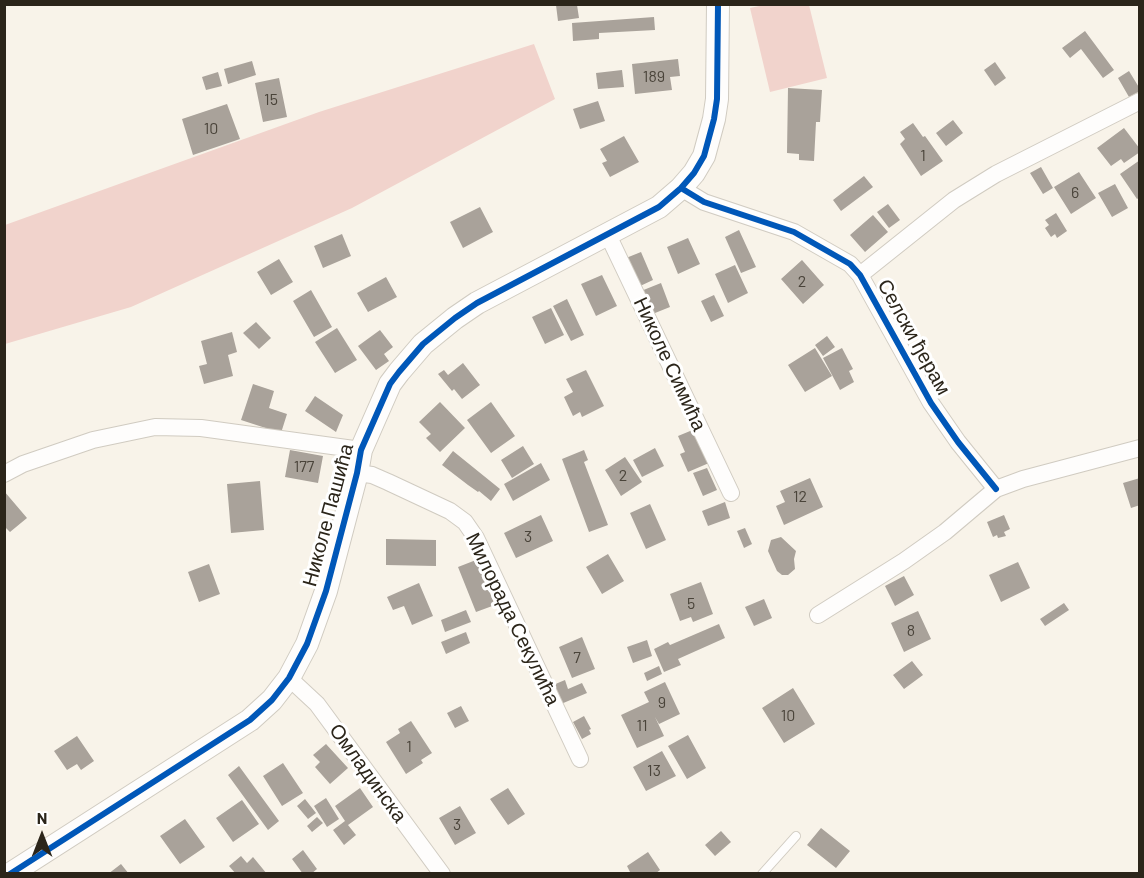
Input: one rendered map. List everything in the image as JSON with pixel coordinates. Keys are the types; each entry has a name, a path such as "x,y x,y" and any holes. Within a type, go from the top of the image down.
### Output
{"street":[{"name":"Николе Пашића","path":"10,873 250,720 272,700 289,678 307,644 318,614 357,473 361,450 390,384 423,344 477,303 659,207 681,188 704,156 714,118 717,99 718,4"},
{"path":"860,274 954,200 996,174 1140,101"},
{"name":"Селски ђерам","path":"681,188 704,202 794,232 850,264 860,274 931,403 958,442 996,489"},
{"name":"Николе Симића","path":"608,235 731,493"},
{"path":"4,474 23,464 93,440 155,427 201,428 361,450"},
{"path":"818,615 904,561 945,532 996,489 1023,479 1140,448"},
{"name":"Милорада Секулића","path":"357,473 372,475 388,482 450,511 465,522 476,538 580,759"},
{"name":"Омладинска","path":"289,678 317,704 441,873"}],"lane":[{"path":"762,873 795,836"}],"shaded area":[{"path":"764,5 809,5 827,78 770,92 750,8"},
{"path":"534,44 555,99 352,208 131,307 5,344 5,225 319,112"}],"building":[{"path":"556,5 577,5 579,18 558,21"},
{"path":"654,17 655,30 599,33 599,39 573,41 572,23"},
{"path":"1085,31 1114,70 1103,78 1081,49 1070,58 1062,48"},
{"path":"678,59 680,76 670,77 672,90 635,94 632,64"},
{"path":"252,61 256,75 228,84 224,69"},
{"path":"995,62 1006,78 995,86 984,70"},
{"path":"622,70 624,87 598,89 596,73"},
{"path":"1129,71 1140,91 1129,97 1118,78"},
{"path":"218,72 222,86 206,90 202,77"},
{"path":"279,78 287,117 263,122 255,83"},
{"path":"788,88 822,90 820,122 816,122 814,161 799,160 799,154 787,153"},
{"path":"598,101 605,121 580,129 573,109"},
{"path":"227,104 240,139 193,155 182,119"},
{"path":"953,120 963,133 946,146 936,133"},
{"path":"913,123 943,161 921,176 900,144 905,139 900,132"},
{"path":"1124,128 1140,152 1124,163 1121,159 1111,166 1097,148"},
{"path":"624,136 639,162 610,177 602,163 607,161 600,149"},
{"path":"1140,160 1140,197 1137,199 1120,174"},
{"path":"1041,167 1053,188 1043,194 1030,173"},
{"path":"1079,172 1096,198 1071,214 1054,187"},
{"path":"864,176 873,187 841,211 833,200"},
{"path":"1115,184 1128,208 1112,217 1098,193"},
{"path":"888,204 900,220 889,228 877,212"},
{"path":"480,207 493,232 463,248 450,222"},
{"path":"1056,213 1067,231 1057,238 1055,234 1051,237 1045,228 1049,225 1045,220"},
{"path":"873,215 888,232 865,252 850,235"},
{"path":"739,230 756,267 741,273 725,237"},
{"path":"342,234 351,256 323,268 314,246"},
{"path":"688,238 700,264 678,274 667,247"},
{"path":"641,252 653,280 638,287 626,258"},
{"path":"279,259 293,282 271,295 257,272"},
{"path":"802,260 824,285 803,304 781,279"},
{"path":"735,265 748,293 728,303 715,274"},
{"path":"602,275 617,306 596,316 581,284"},
{"path":"386,277 397,297 368,312 357,293"},
{"path":"661,283 670,307 650,315 641,291"},
{"path":"311,290 332,327 314,337 293,301"},
{"path":"714,295 724,316 711,322 701,301"},
{"path":"567,299 584,335 571,341 553,306"},
{"path":"551,308 564,335 545,344 532,317"},
{"path":"256,322 271,338 259,349 243,333"},
{"path":"337,328 357,360 335,373 315,342"},
{"path":"380,330 393,347 384,354 389,361 376,370 358,346"},
{"path":"232,332 237,352 228,355 233,376 204,384 199,366 207,364 201,341"},
{"path":"827,336 835,347 823,356 815,345"},
{"path":"815,348 832,376 805,392 788,365"},
{"path":"842,348 853,369 849,371 854,382 840,390 823,358"},
{"path":"463,363 480,385 462,399 438,374 444,370 448,375"},
{"path":"586,370 604,406 582,417 580,412 573,416 564,397 573,392 566,379"},
{"path":"253,384 274,391 269,408 287,414 281,433 241,420"},
{"path":"315,396 343,415 336,432 305,411"},
{"path":"440,402 465,428 440,452 426,438 431,434 419,422"},
{"path":"491,402 515,436 491,453 467,420"},
{"path":"695,429 709,463 688,472 680,454 685,452 678,436"},
{"path":"523,446 534,464 512,478 501,460"},
{"path":"655,448 664,466 642,477 633,460"},
{"path":"290,450 323,456 318,483 285,477"},
{"path":"584,450 588,460 584,462 608,525 589,532 562,459"},
{"path":"453,451 500,489 491,501 442,465"},
{"path":"625,457 642,482 621,496 605,470"},
{"path":"541,463 550,480 513,501 504,484"},
{"path":"707,468 717,490 703,496 693,473"},
{"path":"810,478 823,507 784,525 776,506 785,502 780,491"},
{"path":"1140,478 1140,505 1131,508 1123,483"},
{"path":"260,481 264,530 231,533 227,484"},
{"path":"4,491 27,518 10,532 4,526"},
{"path":"725,502 730,518 708,526 702,511"},
{"path":"650,504 666,540 646,549 630,513"},
{"path":"541,515 553,541 516,558 504,533"},
{"path":"1004,515 1010,529 1004,532 1006,536 993,537 987,522"},
{"path":"745,528 752,544 744,548 737,531"},
{"path":"781,537 796,551 795,569 788,575 782,575 777,571 768,551 771,540"},
{"path":"386,539 436,540 436,566 386,565"},
{"path":"608,554 624,581 602,594 586,567"},
{"path":"476,560 495,605 476,612 458,567"},
{"path":"1018,562 1030,588 1001,602 989,575"},
{"path":"209,564 220,594 199,602 188,572"},
{"path":"904,576 914,595 895,606 885,586"},
{"path":"701,582 713,614 693,622 691,617 680,621 670,594"},
{"path":"419,583 433,616 412,625 404,606 393,610 387,597"},
{"path":"764,599 772,618 754,626 745,607"},
{"path":"1064,603 1069,610 1045,626 1040,619"},
{"path":"466,610 471,622 445,632 441,620"},
{"path":"918,611 931,639 904,652 891,623"},
{"path":"719,624 725,638 678,659 681,665 664,672 654,649 668,642 670,645"},
{"path":"466,632 470,643 446,654 441,642"},
{"path":"582,637 595,669 572,678 559,647"},
{"path":"647,640 652,656 633,663 627,647"},
{"path":"912,661 923,675 904,689 893,675"},
{"path":"659,666 662,674 647,681 644,673"},
{"path":"565,680 568,689 582,683 587,693 561,704 553,685"},
{"path":"665,682 680,714 659,724 655,717 664,736 637,748 621,715 649,702 644,692"},
{"path":"793,688 815,724 784,743 762,708"},
{"path":"461,706 469,721 455,728 447,713"},
{"path":"584,716 591,729 589,730 591,734 582,739 573,722"},
{"path":"411,721 432,753 421,760 423,763 406,774 386,742 400,733 398,729"},
{"path":"688,735 706,768 687,779 668,746"},
{"path":"77,736 94,761 81,770 77,764 67,770 54,751"},
{"path":"326,744 348,768 330,784 315,767 320,762 313,755"},
{"path":"662,751 676,776 646,791 633,767"},
{"path":"283,763 303,793 282,806 263,776"},
{"path":"239,766 279,821 268,830 228,775"},
{"path":"360,788 373,807 348,825 356,835 344,845 333,830 345,821 335,806"},
{"path":"508,788 525,814 508,825 490,799"},
{"path":"326,798 339,819 327,827 314,806"},
{"path":"305,799 316,813 308,819 297,806"},
{"path":"242,800 259,824 233,842 216,818"},
{"path":"460,806 476,833 455,845 439,818"},
{"path":"317,817 323,823 312,832 307,826"},
{"path":"185,819 205,847 180,864 160,836"},
{"path":"821,828 850,851 836,868 807,845"},
{"path":"721,831 731,842 715,856 705,845"},
{"path":"303,850 317,869 311,874 303,874 292,859"},
{"path":"648,852 660,870 655,874 631,874 627,866"},
{"path":"241,856 247,863 253,857 267,874 236,874 229,866"},
{"path":"121,864 129,874 108,874"}],"cycle path":[{"path":"10,874 250,720 272,700 289,678 307,644 326,591 361,450 390,384 423,344 455,318 477,303 659,207 694,173 704,156 717,99 718,4"},
{"path":"681,188 704,202 794,232 850,264 860,275 931,403 958,442 996,489"}]}
